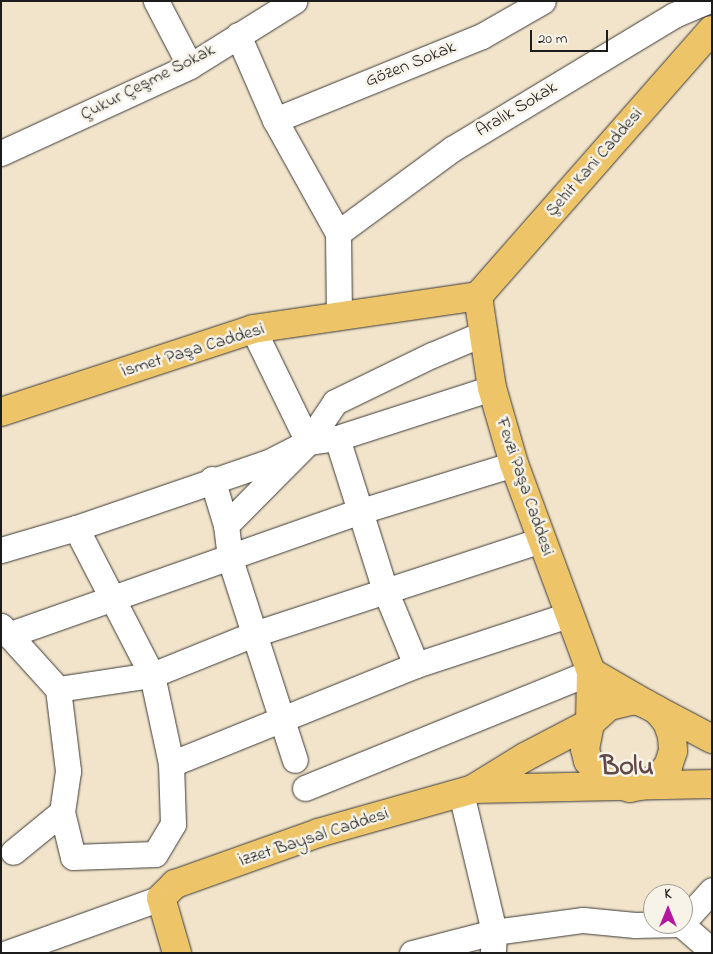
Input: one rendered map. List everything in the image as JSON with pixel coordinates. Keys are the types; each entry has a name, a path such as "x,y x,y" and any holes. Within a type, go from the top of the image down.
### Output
{"main road":[{"name":"Şehit Kani Caddesi","path":"478,296 712,30"},
{"name":"İsmet Paşa Caddesi","path":"1,412 253,329 478,296"},
{"name":"Fevzi Paşa Caddesi","path":"478,296 492,388 514,464 568,615 591,672"},
{"path":"590,723 598,713 621,701 646,704 667,722 672,736 673,751 668,766 658,777 645,785 630,788 605,781 592,767 585,748 590,723 591,672 712,740"},
{"name":"İzzet Baysal Caddesi","path":"161,898 175,884 309,837 467,791 524,757 590,723"},
{"name":"İzzet Baysal Caddesi","path":"467,791 630,788 712,784"},
{"path":"161,898 177,953"}],"street":[{"path":"156,1 190,66"},
{"name":"Çukur Çeşme Sokak","path":"1,153 52,132 190,66 294,1"},
{"name":"Gözen Sokak","path":"275,120 482,36 543,1"},
{"name":"Aralık Sokak","path":"338,233 452,149 674,15 707,1"},
{"path":"238,35 275,120 338,233 340,317"},
{"path":"253,329 308,442"},
{"path":"226,525 308,442 335,402 484,333"},
{"path":"1,550 76,528 212,479 269,462 308,442 336,438 492,388"},
{"path":"336,438 358,512 385,590 416,665"},
{"path":"76,528 111,598 152,675 171,764 173,824 155,854 73,858 62,812 68,771 58,689 4,630 111,598 230,559 358,512 514,464"},
{"path":"212,479 226,525 230,559 295,760"},
{"path":"58,689 152,675 254,634 542,540"},
{"path":"171,764 282,721 416,665 568,615"},
{"path":"305,788 591,672"},
{"path":"467,791 493,942"},
{"path":"13,852 62,812"},
{"path":"693,910 712,890"},
{"path":"7,953 161,898"},
{"path":"412,953 493,942 583,920 643,925"},
{"path":"693,934 712,951"}],"district":[{"name":"Bolu","path":"627,768"}]}
